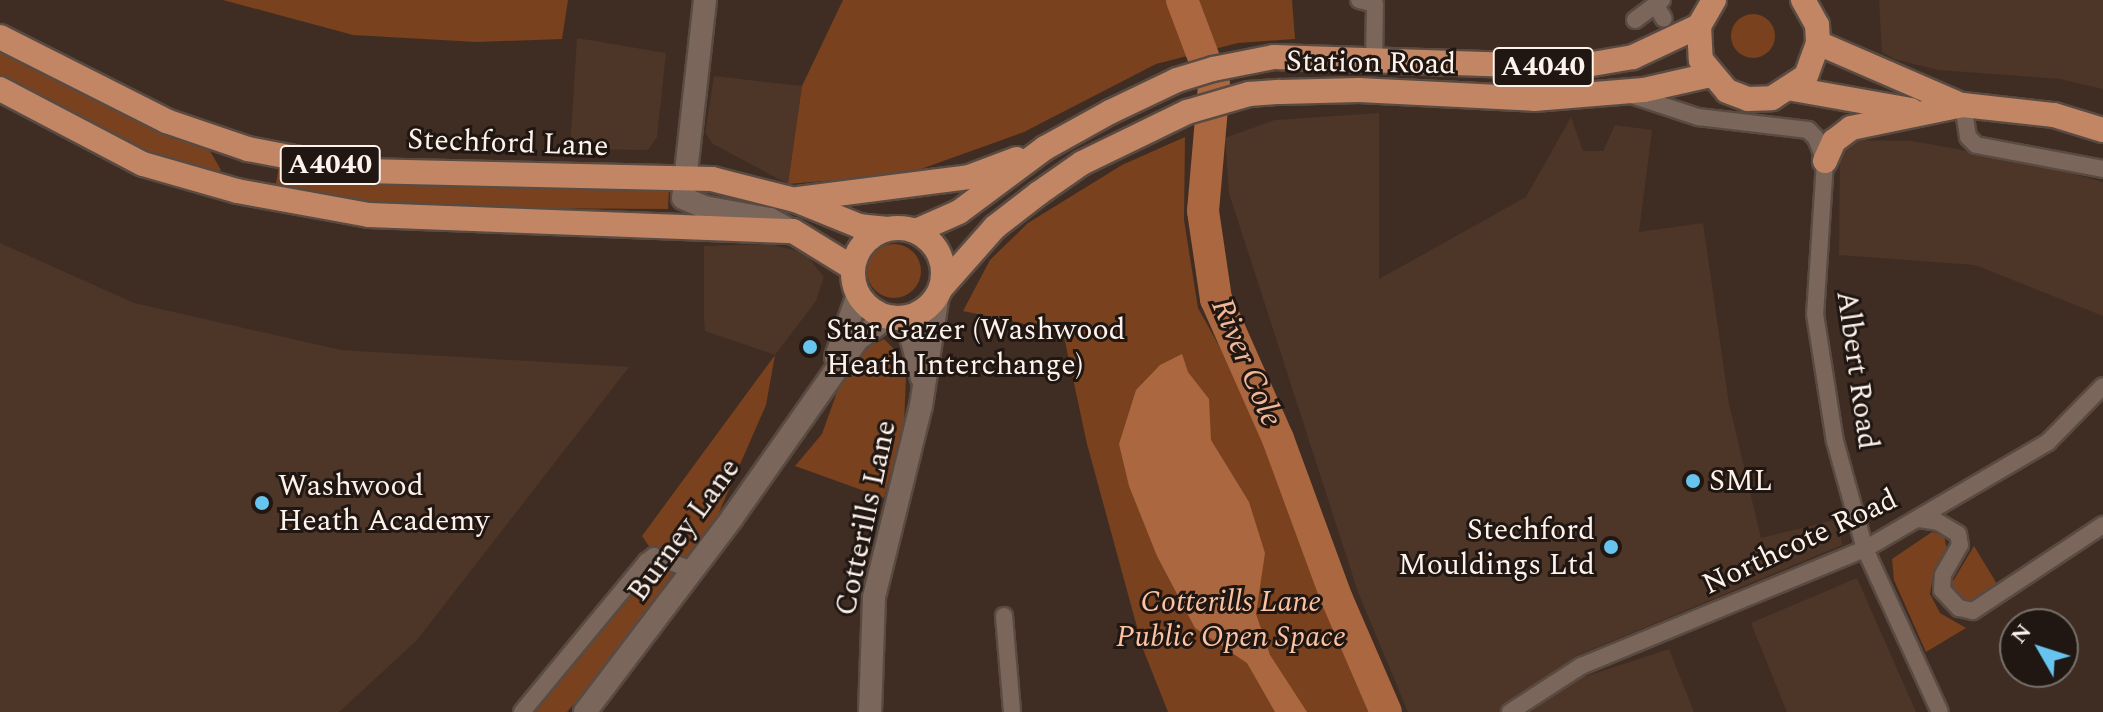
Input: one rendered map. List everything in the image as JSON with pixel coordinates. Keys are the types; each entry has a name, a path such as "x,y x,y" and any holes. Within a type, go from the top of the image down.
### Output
{"main road":[{"path":"1714,0 1699,26 1701,60 1710,75 1727,91 1748,99 1772,98 1793,89 1806,76 1818,43 1809,3"},
{"name":"A4040","path":"1374,63 1575,67 1633,57 1699,26"},
{"name":"Stechford Lane","path":"0,37 166,121 248,149 363,171 686,177 741,183 795,200 859,226 888,229"},
{"path":"1818,43 1963,105"},
{"name":"Station Road","path":"1045,148 1177,80 1274,57 1374,63"},
{"name":"A4040","path":"1634,97 1710,75"},
{"name":"A4040","path":"0,89 143,164 237,191 369,215 793,231 853,268"},
{"path":"1793,89 1918,111"},
{"name":"Station Road","path":"940,291 995,227 1082,163 1187,112 1249,94 1359,90 1534,99 1634,97"},
{"path":"1825,161 1834,141 1851,128 1918,111 1963,105 2054,115 2103,130"},
{"path":"795,200 969,177 1045,148"},
{"name":"A4040","path":"916,231 959,212 1045,148"},
{"path":"237,191 248,149"},
{"path":"888,229 916,231 940,256 940,291 930,305 896,318 858,295 853,268 868,239 888,229"}],"street":[{"path":"705,0 686,200 770,219 793,231"},
{"path":"1373,1 1374,63"},
{"path":"1635,20 1660,8"},
{"name":"Station Road","path":"1634,97 1698,117 1808,130 1825,161"},
{"path":"1963,105 1968,137 1976,145 2103,169"},
{"name":"Albert Road","path":"1825,161 1815,314 1835,441 1865,549 1940,712"},
{"name":"Cotterills Lane","path":"870,712 874,597 924,386 940,291"},
{"name":"Burney Lane","path":"828,381 858,295"},
{"name":"Cotterills Lane","path":"896,318 924,386"},
{"name":"Burney Lane","path":"585,712 692,570 857,340 896,318"},
{"name":"Northcote Road","path":"1510,712 1581,666 1865,549 2048,442 2103,386"},
{"path":"1919,519 1938,522 1958,534 1960,545 1943,575 1942,590 1959,608 1973,611 2103,525"},
{"path":"522,712 646,562 654,556 692,570"},
{"path":"1004,616 1012,712"}],"shaded area":[{"path":"1879,0 2103,0 2103,89 2060,79 1938,70 1894,59 1882,52"},
{"path":"577,38 666,53 657,137 648,150 570,149"},
{"path":"714,76 802,86 788,184 713,144 705,133"},
{"path":"1379,113 1379,279 1526,197 1571,117 1583,151 1603,151 1615,125 1652,130 1639,232 1703,223 1729,404 1761,538 1839,519 1842,545 1574,657 1578,679 1669,649 1694,712 1408,712 1358,592 1229,193 1225,138 1275,120"},
{"path":"1851,140 1912,141 2029,162 2103,182 2103,316 1975,265 1839,255 1840,148"},
{"name":"Washwood Heath Academy","path":"0,243 134,303 341,350 629,367 417,640 339,712 0,712"},
{"path":"769,244 805,253 824,277 816,301 775,355 705,331 704,320 704,246"},
{"path":"1182,354 1188,372 1209,399 1211,440 1249,502 1265,553 1256,614 1270,655 1307,712 1275,712 1247,663 1195,628 1157,556 1129,486 1119,444 1136,390 1160,365"},
{"path":"1857,578 1916,712 1787,712 1751,623"}],"green space":[{"path":"223,0 568,0 562,39 476,42 353,35"},
{"path":"843,0 1292,0 1295,39 1238,43 1156,64 1024,132 907,174 788,184 802,86"},
{"path":"1753,14 1768,21 1775,36 1768,51 1753,58 1738,51 1731,36 1738,21"},
{"path":"0,47 85,94 210,151 221,170 215,174 181,167 66,113 0,76"},
{"name":"Cotterills Lane Public Open Space","path":"1185,137 1184,220 1198,308 1257,414 1335,631 1372,712 1168,712 1143,649 1087,444 1063,332 963,311 990,260 1028,223 1122,165"},
{"path":"279,166 669,189 668,209 371,207 275,190"},
{"path":"894,244 913,252 921,271 913,290 894,298 875,290 867,271 875,252"},
{"path":"884,339 897,352 906,376 904,425 884,498 795,466 822,434 837,392 862,350"},
{"path":"775,355 766,405 717,517 634,634 567,712 532,712 640,580 661,564 642,536"},
{"path":"1932,532 1944,536 1947,549 1934,569 1930,594 1940,613 1966,628 1926,652 1894,580 1892,559"},
{"path":"1974,546 1997,584 1970,605 1956,597 1950,586"}],"waterway":[{"name":"River Cole","path":"1182,0 1214,85 1203,211 1216,299 1278,439 1337,599 1386,712"}],"place":[{"name":"Star Gazer (Washwood Heath Interchange)","path":"810,347"},
{"name":"SML","path":"1693,481"},
{"name":"Washwood Heath Academy","path":"262,503"},
{"name":"Stechford Mouldings Ltd","path":"1611,547"}]}
